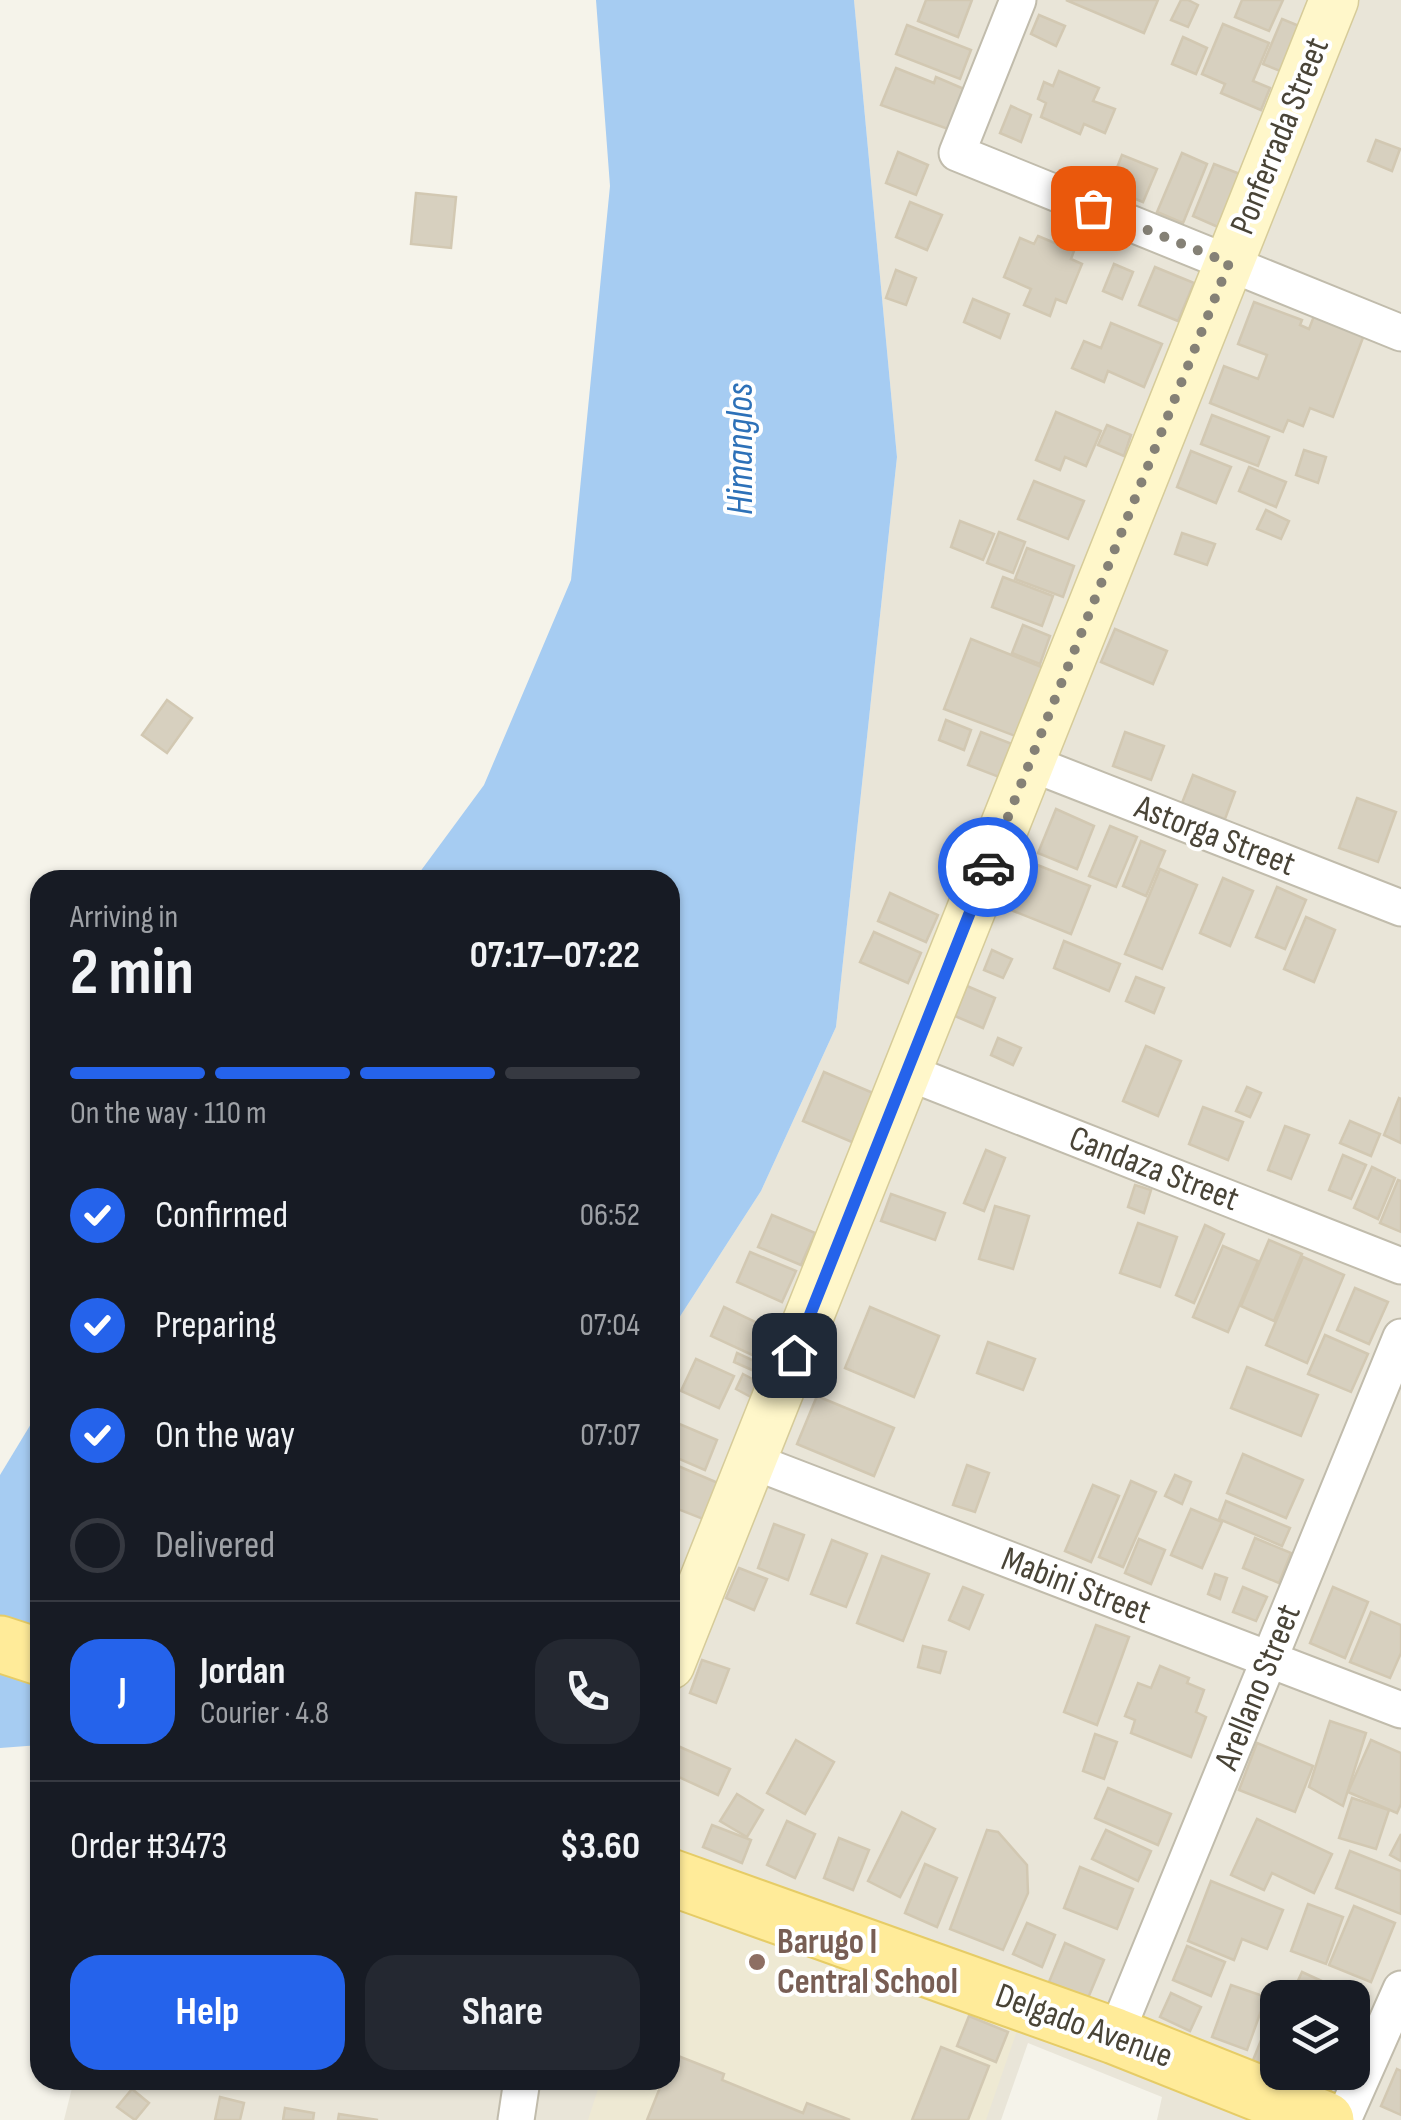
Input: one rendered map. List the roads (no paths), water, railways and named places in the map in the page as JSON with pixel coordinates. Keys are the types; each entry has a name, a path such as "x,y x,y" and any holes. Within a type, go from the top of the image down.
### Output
{"main road":[{"path":"0,1644 30,1653"},
{"name":"Delgado Avenue","path":"680,1881 1115,2036 1326,2120"}],"street":[{"path":"1018,0 956,153 1401,333"},
{"name":"Ponferrada Street","path":"680,1640 1334,0"},
{"name":"Astorga Street","path":"1030,763 1401,908"},
{"name":"Candaza Street","path":"907,1072 1401,1266"},
{"name":"Arellano Street","path":"1115,2036 1401,1337"},
{"name":"Mabini Street","path":"752,1461 1401,1710"},
{"path":"1343,2120 1401,1989"},
{"path":"516,2120 520,2090"}],"water":[{"name":"Himanglos","path":"596,0 854,0 897,457 836,1027 761,1191 680,1317 680,870 421,870 484,785 571,580 610,186"},
{"path":"30,1426 30,1746 0,1748 0,1475"}],"place":[{"name":"Barugo I Central School","path":"757,1962"}]}
